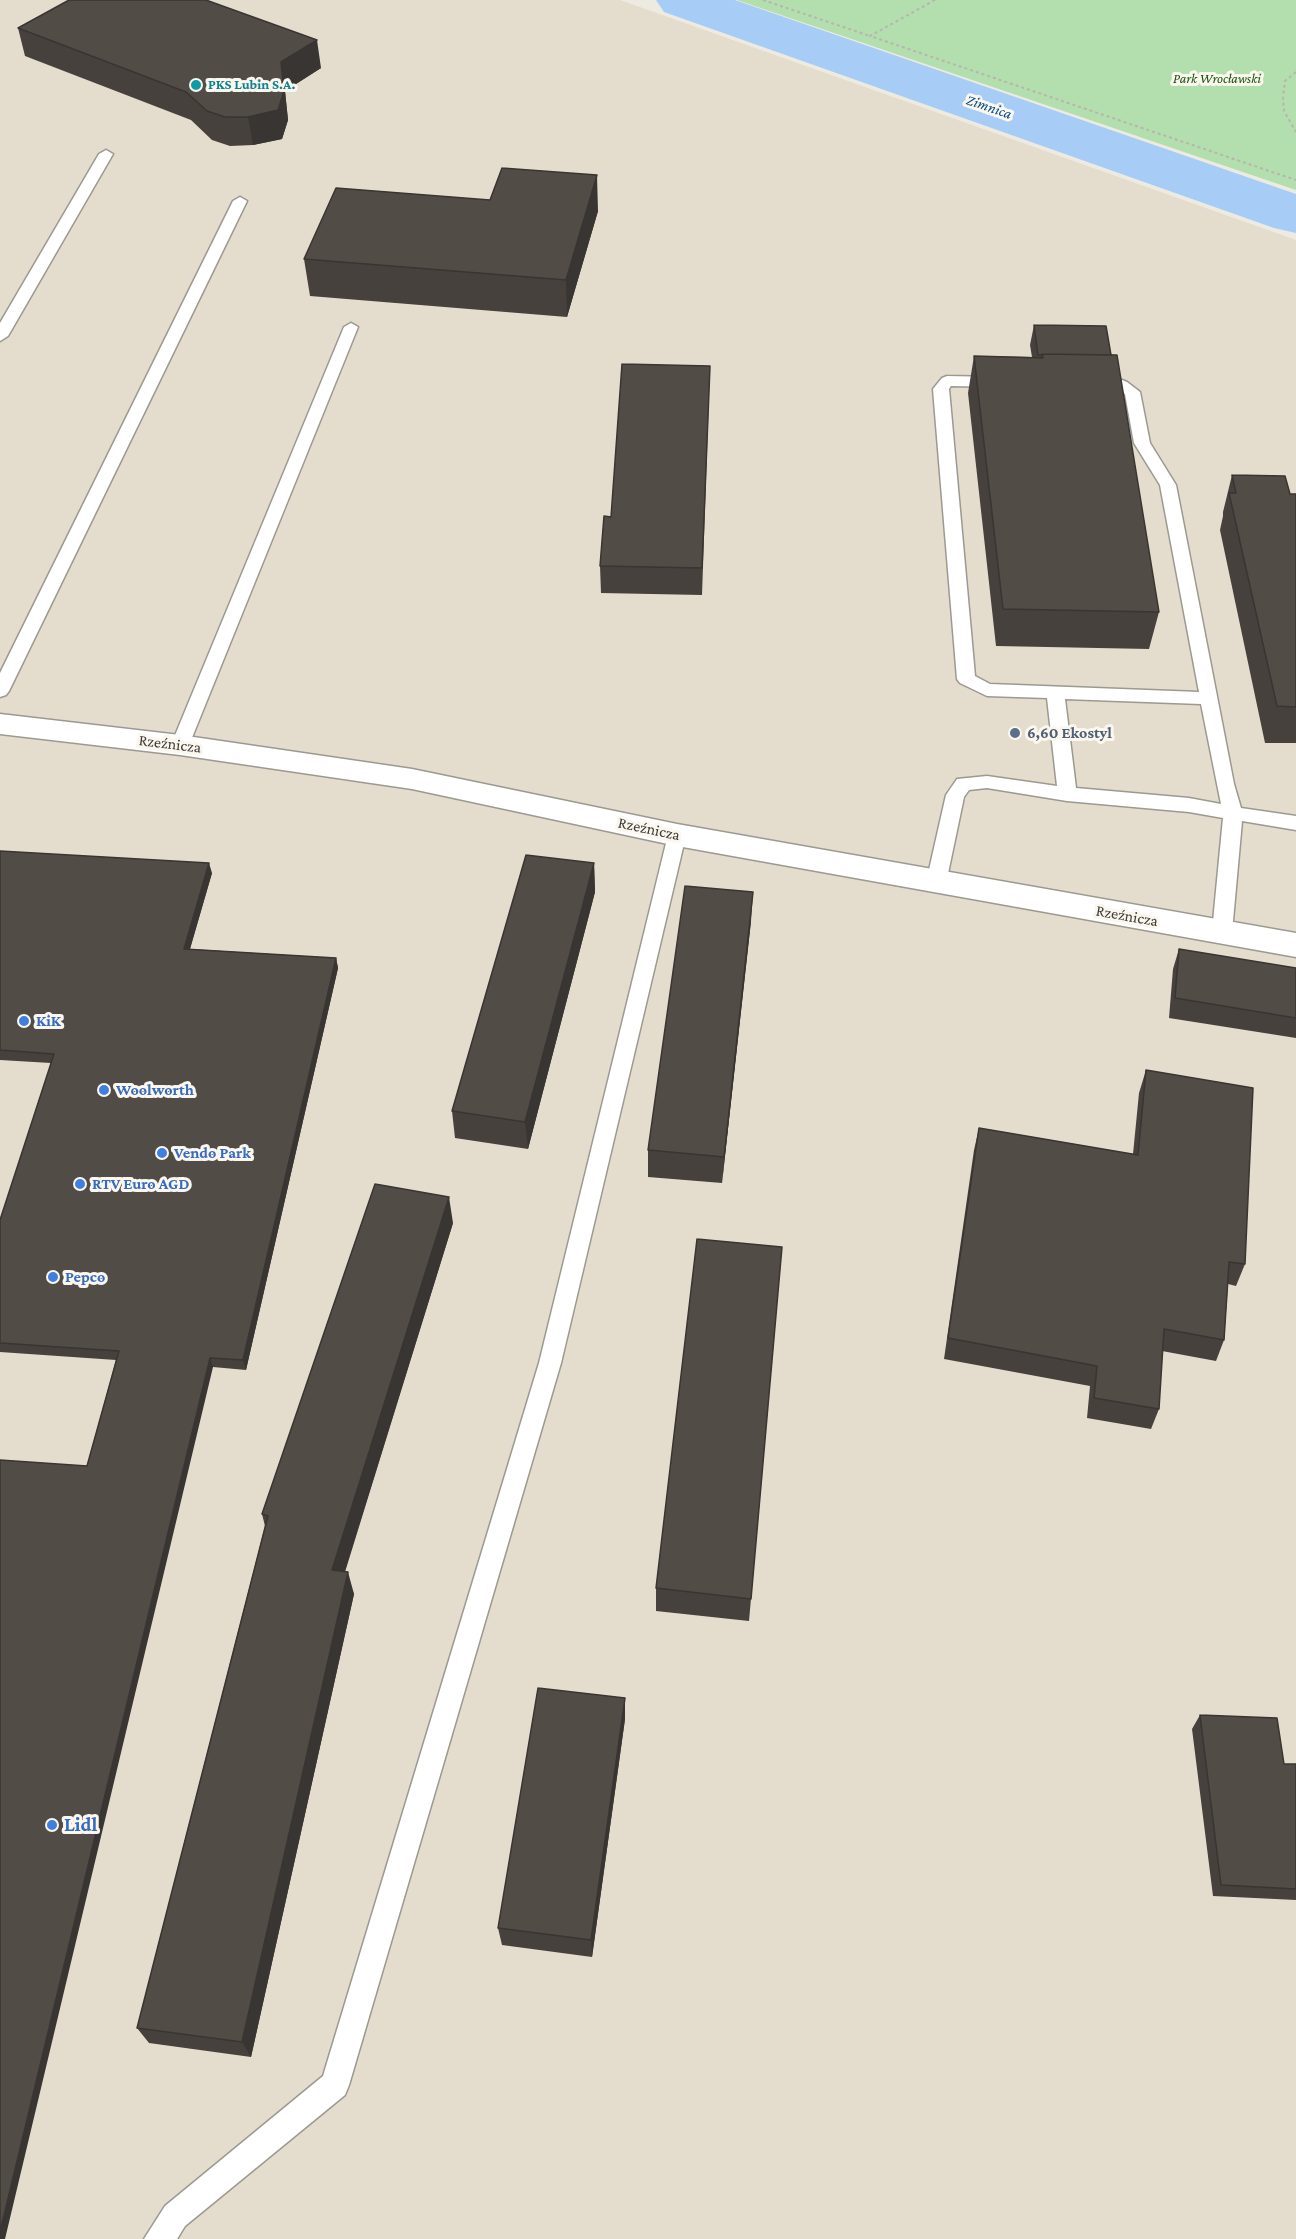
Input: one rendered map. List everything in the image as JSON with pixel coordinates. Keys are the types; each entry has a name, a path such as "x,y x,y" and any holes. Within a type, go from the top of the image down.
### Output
{"street":[{"name":"Rzeźnicza","path":"0,724 180,745 412,779 677,835 936,883 1296,945"}],"lane":[{"path":"0,336 105,154"},
{"path":"0,691 240,201"},
{"path":"180,745 351,327"},
{"path":"1017,383 947,381 941,389 966,679 987,690 1208,698"},
{"path":"1075,384 1122,385 1132,392 1142,443 1168,485 1225,784 1233,813 1222,932"},
{"path":"1055,692 1067,794"},
{"path":"936,883 955,795 964,784 987,782 1067,794 1189,805 1296,823"},
{"path":"159,2239 175,2216 334,2085 550,1363 677,835"}],"path":[{"path":"763,0 1296,180"},
{"path":"870,36 935,0"},
{"path":"1296,72 1285,81 1283,97 1284,111 1296,132"}],"shaded area":[{"path":"0,0 620,0 1296,240 1296,2239 0,2239"}],"green space":[{"name":"Park Wrocławski","path":"737,0 1296,0 1296,190 1237,170"}],"building":[{"name":"PKS Lubin S.A.","path":"69,0 206,0 317,40 281,62 284,91 278,110 248,117 225,117 207,111 186,92 18,28"},
{"path":"502,168 597,175 566,280 304,259 336,188 490,200"},
{"path":"1034,325 1106,326 1111,355 1038,355"},
{"path":"1042,354 1117,355 1159,612 1003,609 974,356 1043,358"},
{"path":"622,364 710,366 702,568 600,566 604,516 611,517"},
{"path":"1232,475 1285,476 1290,494 1296,494 1296,707 1277,706 1229,493 1236,493"},
{"path":"0,851 209,863 184,949 336,958 243,1360 210,1358 0,2232 0,1460 87,1466 119,1351 0,1343 0,1220 54,1054 0,1050"},
{"path":"526,855 594,863 525,1122 452,1111"},
{"path":"685,886 753,892 724,1157 648,1150"},
{"path":"1179,949 1296,968 1296,1018 1175,998"},
{"path":"1146,1070 1253,1088 1245,1264 1229,1262 1224,1340 1164,1329 1159,1409 1094,1398 1097,1366 948,1338 979,1128 1138,1155"},
{"path":"375,1184 449,1197 332,1570 348,1572 242,2042 137,2028 268,1516 262,1514"},
{"path":"697,1239 782,1247 751,1599 656,1588"},
{"path":"538,1688 625,1698 591,1940 498,1928"},
{"path":"1200,1715 1277,1718 1284,1764 1296,1764 1296,1889 1221,1885"}],"waterway":[{"name":"Zimnica","path":"683,0 1296,215"}],"place":[{"name":"PKS Lubin S.A.","path":"196,85"},
{"name":"6,60 Ekostyl","path":"1015,733"},
{"name":"KiK","path":"24,1021"},
{"name":"Woolworth","path":"104,1090"},
{"name":"Vendo Park","path":"162,1153"},
{"name":"RTV Euro AGD","path":"80,1184"},
{"name":"Pepco","path":"53,1277"},
{"name":"Lidl","path":"52,1825"}]}
